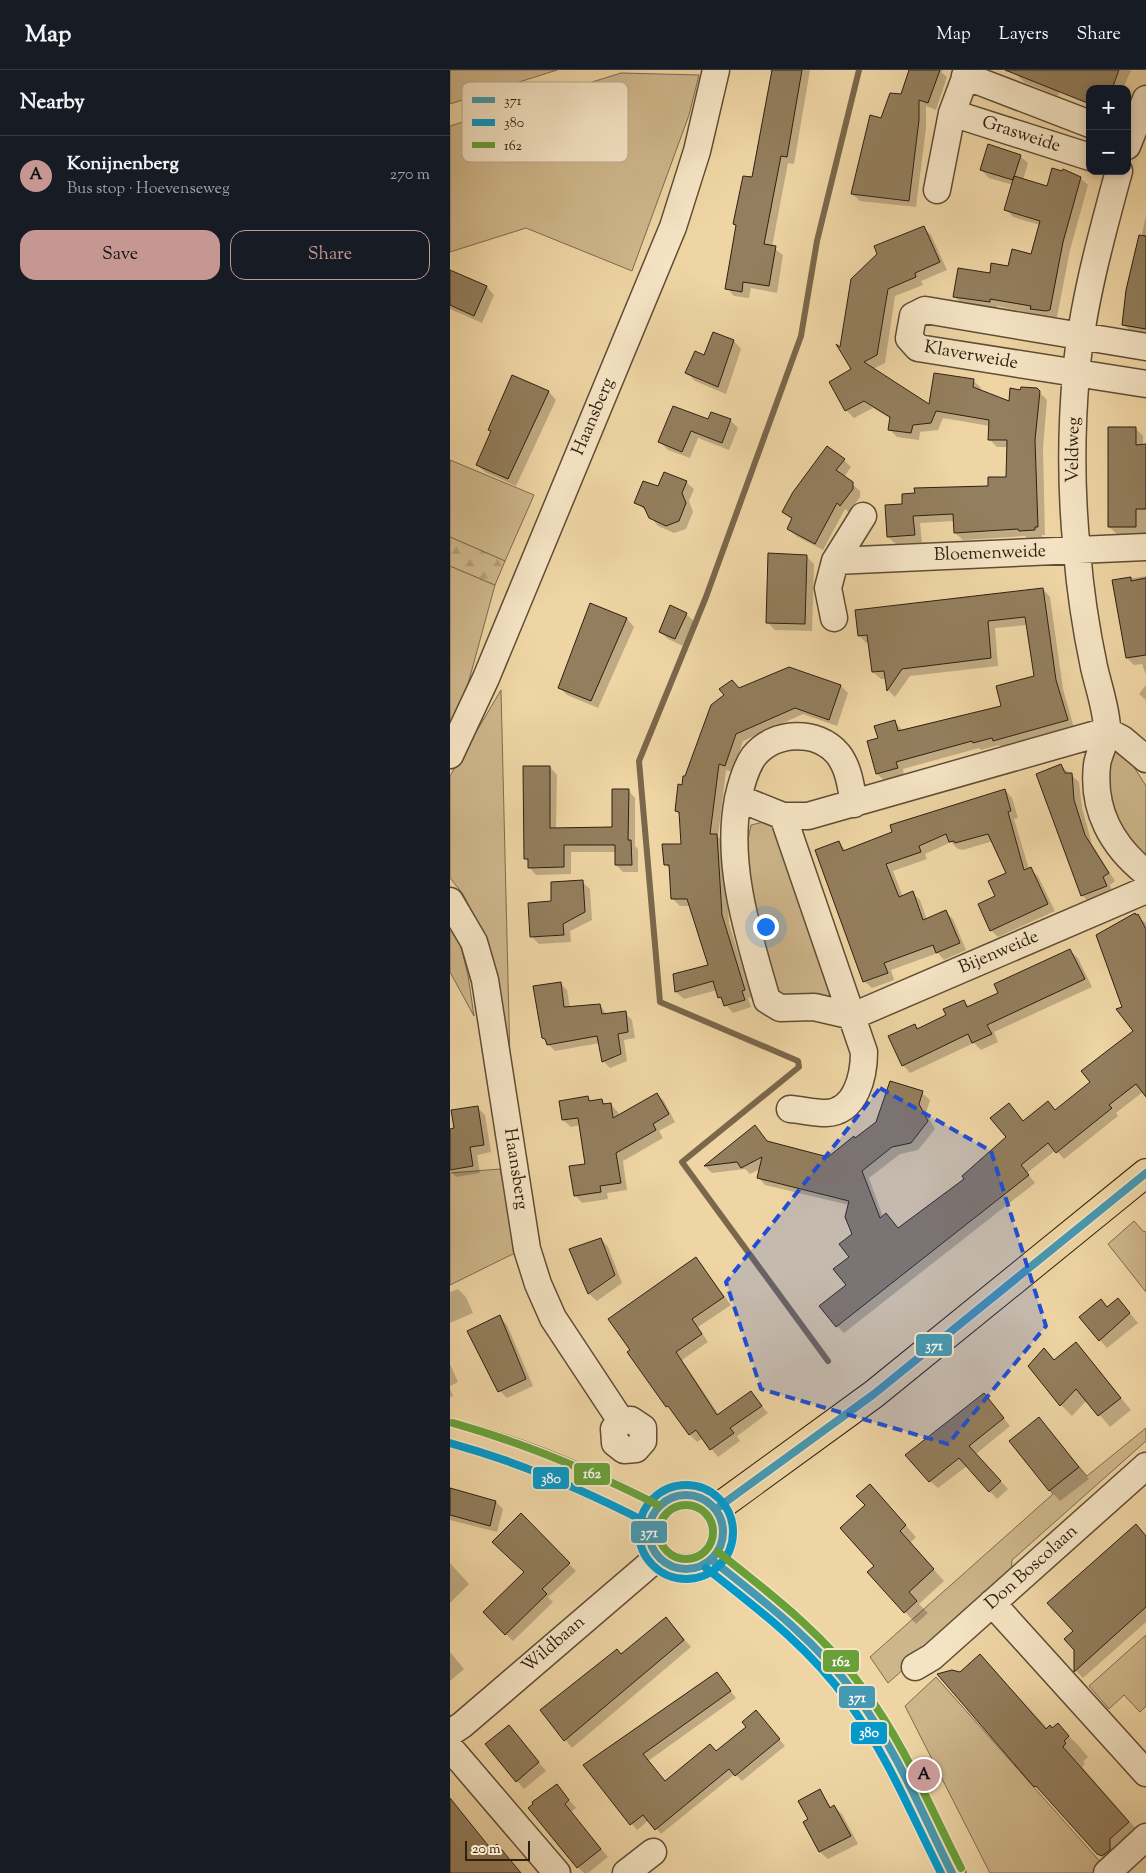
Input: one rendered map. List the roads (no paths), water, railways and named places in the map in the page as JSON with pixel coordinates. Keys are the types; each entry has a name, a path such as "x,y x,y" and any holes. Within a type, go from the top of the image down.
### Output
{"main road":[{"path":"716,1509 874,1394 1146,1173"},
{"path":"450,1433 498,1447 565,1471 653,1514"},
{"path":"683,1494 702,1498 716,1509 723,1522 724,1535 722,1543 712,1560 698,1568 683,1569 669,1565 658,1557 648,1536 653,1514 661,1504 671,1497 683,1494"}],"street":[{"name":"Haansberg","path":"450,755 486,678 673,227 697,151 716,70"},
{"name":"Grasweide","path":"937,190 952,113 967,73 1086,122"},
{"path":"1131,134 1146,99"},
{"name":"Grasweide","path":"952,113 1086,156"},
{"name":"Veldweg","path":"1118,175 1097,254 1076,373 1072,462 1076,551 1088,639 1107,731 1101,747 1096,772 1097,798 1102,815 1119,848 1146,873"},
{"name":"Klaverweide","path":"1146,347 925,310 913,316 909,338 918,348 1146,384"},
{"path":"834,618 828,588 835,561 863,516"},
{"name":"Bloemenweide","path":"835,561 1076,551 1146,546"},
{"path":"738,798 783,816 808,816 1107,731 1122,738 1146,759"},
{"path":"852,1016 814,1007 780,1008 767,1000 742,911 734,834 738,798 744,777 754,756 772,741 794,735 818,739 837,754 849,775 854,804"},
{"path":"783,816 864,1052 864,1070 855,1095 846,1106 828,1113 790,1109"},
{"name":"Bijenweide","path":"852,1016 1146,890"},
{"name":"Haansberg","path":"450,901 474,942 483,973 527,1249 538,1284 554,1318 621,1421"},
{"name":"Don Boscolaan","path":"915,1667 932,1657 1146,1466"},
{"name":"Wildbaan","path":"450,1733 462,1725 658,1557"},
{"path":"712,1560 795,1627 829,1662 857,1696 897,1764 952,1873"},
{"path":"992,1603 1146,1773"},
{"path":"450,1748 557,1873"},
{"path":"1106,1873 1146,1836"},
{"path":"626,1873 653,1852"}],"waterway":[{"path":"828,1361 682,1162 799,1067 798,1061 660,1002 639,761 706,597 801,336 817,241 859,70"}],"place":[{"name":"Konijnenberg","path":"924,1775"}]}
